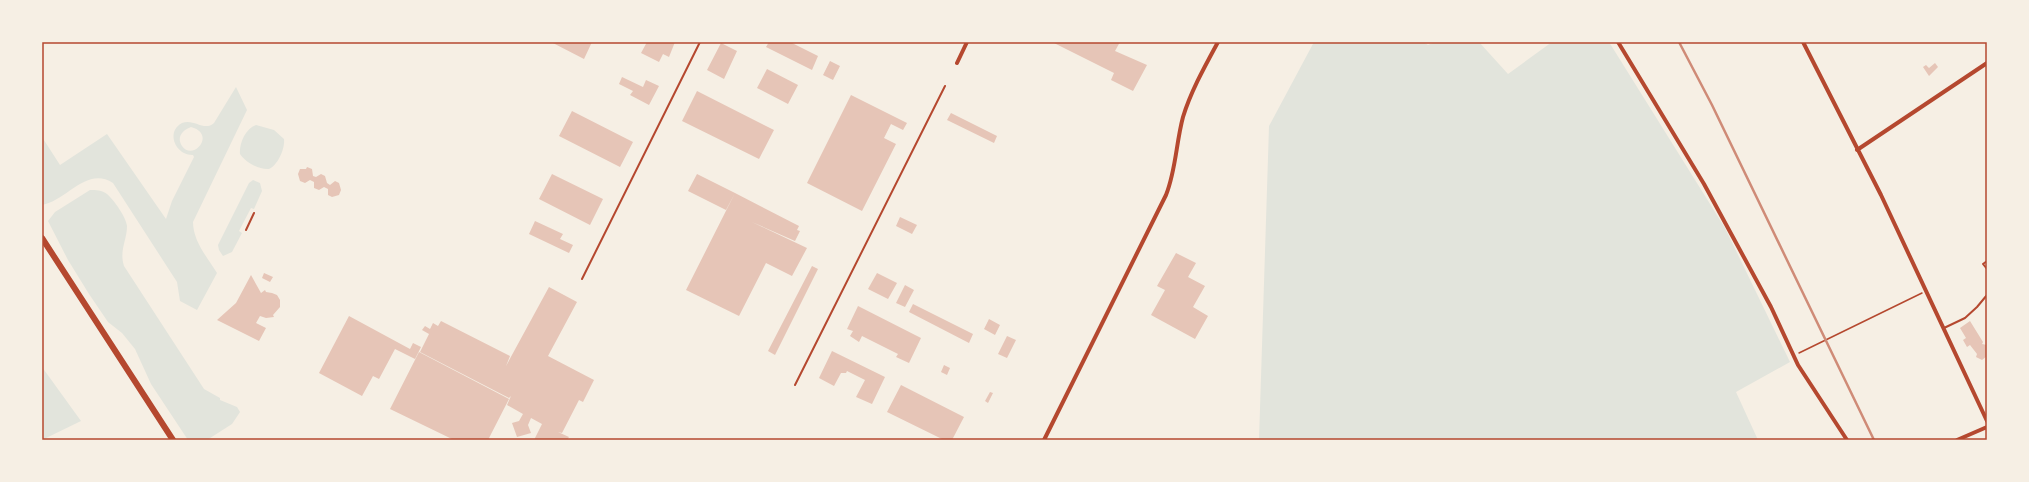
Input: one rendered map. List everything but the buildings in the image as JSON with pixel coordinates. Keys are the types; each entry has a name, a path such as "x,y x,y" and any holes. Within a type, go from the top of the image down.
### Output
{"main road":[{"path":"42,238 173,440"}],"street":[{"path":"957,63 968,42"},
{"path":"1044,440 1166,195 1174,172 1186,108 1218,42"},
{"path":"1618,42 1704,184 1771,307 1798,364 1847,440"},
{"path":"1803,42 1881,195 1987,421"},
{"path":"1857,150 1987,64"},
{"path":"1957,440 1987,428"}],"lane":[{"path":"582,279 700,42"},
{"path":"795,385 945,86"},
{"path":"246,230 254,213"},
{"path":"1987,261 1983,264 1987,269"},
{"path":"1944,328 1965,318 1987,295"}],"path":[{"path":"1807,349 1927,291"}],"shaded area":[{"path":"1314,42 1423,42 1428,45 1435,42 1479,42 1508,74 1552,42 1609,42 1725,228 1790,362 1736,392 1758,440 1259,440 1269,126"},
{"path":"236,87 247,110 193,222 195,236 217,273 197,310 180,301 177,282 113,183 103,179 85,181 60,197 42,205 42,137 60,165 107,134 166,219 172,201 194,157 193,155 182,152 178,148 175,143 174,132 177,127 186,122 203,126 214,123","holes":["191,127 199,130 202,135 202,140 197,149 192,151 187,150 182,146 180,143 180,137 185,130"]},
{"path":"256,125 274,130 284,139 283,147 278,160 269,169 253,165 245,160 240,154 241,146 246,133"},
{"path":"253,180 260,183 262,191 254,209 251,208 239,231 242,233 232,252 223,256 218,245 249,183"},
{"path":"90,190 97,190 107,194 122,214 127,226 122,255 124,266 204,389 220,398 220,400 237,407 240,412 232,424 207,440 188,440 151,384 135,349 122,333 108,322 89,294 68,260 48,221 55,212"},
{"path":"42,367 81,421 42,440"}],"railway":[{"path":"1679,42 1712,105 1874,440"}]}
